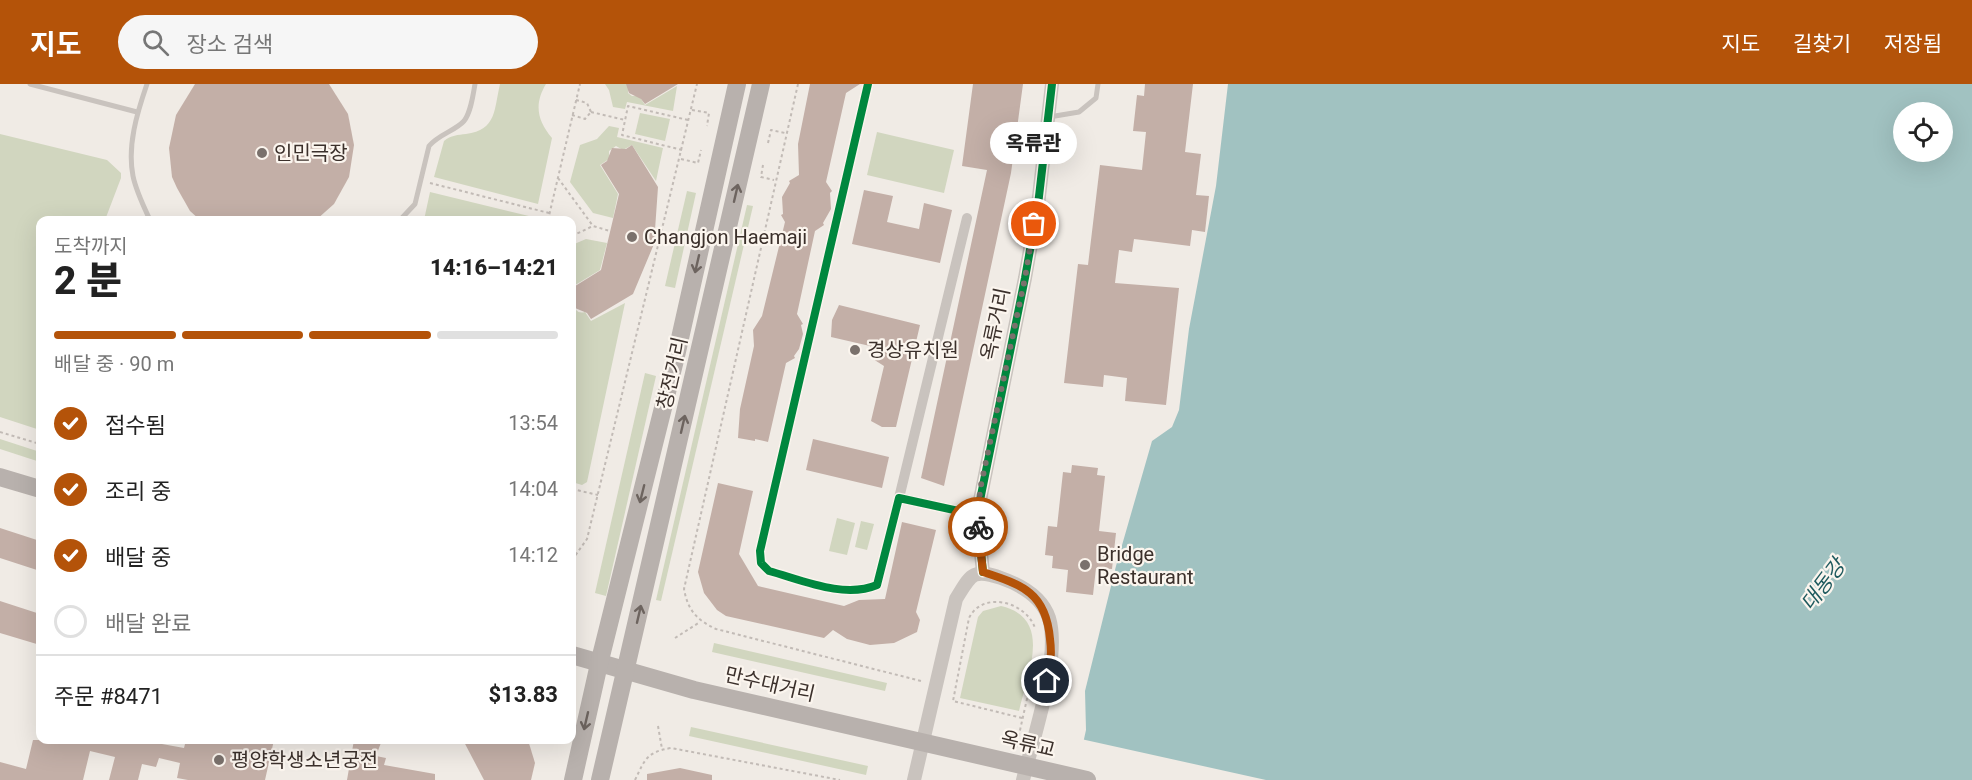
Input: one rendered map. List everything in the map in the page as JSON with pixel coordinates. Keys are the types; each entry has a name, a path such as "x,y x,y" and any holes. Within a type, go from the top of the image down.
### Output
{"main road":[{"name":"창전거리","path":"573,780 599,664 676,356 737,84"},
{"name":"창전거리","path":"600,780 761,84"},
{"path":"0,477 36,488"},
{"name":"만수대거리","path":"576,656 694,690 960,751"},
{"name":"옥류교","path":"960,751 1087,780"}],"street":[{"path":"868,84 760,551 761,563 769,571 838,590 865,590 877,585 967,218"},
{"name":"옥류거리","path":"983,572 977,515 1025,278 1052,84"},
{"path":"899,498 977,515"},
{"path":"914,780 956,599 972,576 983,572 1012,582 1036,597 1049,618 1052,661 1023,780"}],"lane":[{"path":"30,84 137,112"},
{"path":"147,84 137,112 133,140 133,176 148,216"},
{"path":"404,216 415,204 429,146 435,139 462,123 469,110 475,84"},
{"path":"1049,117 1079,112 1096,98 1098,84"}],"path":[{"path":"549,216 580,84"},
{"path":"576,554 587,539 697,84"},
{"path":"798,84 774,180 684,590 687,605 701,622 716,629 921,681"},
{"path":"576,100 587,103 591,112"},
{"path":"682,150 622,135 628,106 689,120"},
{"path":"691,109 709,113 706,126"},
{"path":"572,115 585,119 591,112"},
{"path":"591,112 625,120"},
{"path":"768,143 771,130 786,133"},
{"path":"680,159 698,163 701,150"},
{"path":"763,165 761,177 774,180"},
{"path":"558,178 593,226 610,231"},
{"path":"421,181 550,213"},
{"path":"576,234 593,226"},
{"path":"0,432 36,443"},
{"path":"576,490 598,496"},
{"path":"1022,718 953,702 969,618 974,609 983,604 994,602 1011,604 1023,610 1033,621 1038,635"},
{"path":"675,638 701,622"},
{"path":"1015,749 1035,661"},
{"path":"658,726 662,750"},
{"path":"635,780 644,761 654,751 671,748 840,780"}],"green space":[{"path":"500,84 546,84 540,98 539,112 543,125 552,138 538,204 434,177 444,141 455,136 476,132 489,123 495,110"},
{"path":"605,84 629,84 628,93 632,96 639,96 645,105 677,86 673,111 627,102 625,109 613,107 609,90"},
{"path":"640,113 670,119 665,141 635,134"},
{"path":"609,126 619,128 617,137 663,148 656,181 632,145 623,150 616,146 609,151 609,159 600,165 618,194 613,218 593,213 570,182 580,145 597,139"},
{"path":"877,132 954,150 944,193 867,175"},
{"path":"0,134 107,160 121,173 121,178 107,216 36,216 36,429 0,417"},
{"path":"687,191 696,193 675,288 665,286"},
{"path":"430,192 529,216 425,216"},
{"path":"747,205 753,206 661,601 656,600"},
{"path":"586,239 607,243 600,270 576,285 576,243"},
{"path":"625,303 587,482 582,485 576,483 576,309 579,312 585,312 591,321"},
{"path":"645,373 656,376 606,596 595,593"},
{"path":"0,439 36,451 36,461 0,449"},
{"path":"837,518 855,523 847,555 829,551"},
{"path":"861,521 874,524 867,550 855,547"},
{"path":"1001,606 1017,612 1027,622 1032,635 1031,665 1019,711 960,698 978,617 983,611"},
{"path":"714,643 887,683 885,691 712,652"},
{"path":"691,727 868,766 866,775 689,736"}],"water":[{"name":"대동강","path":"1228,84 1972,84 1972,780 1075,780 1086,730 1085,691 1116,566 1152,441 1172,427 1179,410 1189,329 1216,186"}],"pier":[{"path":"1081,739 1266,780 1072,780"}],"building":[{"name":"인민극장","path":"195,84 329,84 348,114 354,145 349,177 334,204 320,216 196,216 190,211 172,177 169,148 176,115"},
{"path":"626,84 678,84 645,104 641,99 629,93"},
{"path":"810,84 860,84 846,93 826,182 832,191 830,193 831,209 824,225 815,231 797,314 803,324 801,325 803,334 795,358 786,363 768,442 738,438 740,409 754,346 753,330 762,316 785,222 781,215 783,214 782,197 789,181 799,175 798,144"},
{"path":"973,84 1023,84 1011,173 944,486 921,478 987,170 962,166"},
{"path":"1145,84 1193,84 1185,152 1201,154 1196,195 1209,196 1205,232 1192,230 1190,246 1134,239 1132,252 1119,250 1115,283 1179,288 1166,405 1125,401 1127,378 1104,375 1103,387 1064,383 1078,264 1088,265 1100,165 1142,170 1146,132 1133,131 1137,95 1144,96"},
{"name":"Changjon Haemaji","path":"632,145 658,187 654,244 633,294 591,319 587,313 576,308 576,286 601,270 619,194 601,165 607,161 612,148 626,149"},
{"path":"864,190 893,196 887,222 919,229 924,203 952,210 940,263 852,244"},
{"path":"839,305 920,325 896,427 882,427 871,421 884,366 873,359 870,346 831,337 832,320"},
{"path":"813,439 889,457 882,488 806,470"},
{"path":"1072,465 1098,468 1097,475 1105,476 1099,531 1116,533 1112,569 1096,568 1093,595 1066,592 1068,570 1052,568 1053,556 1045,555 1048,526 1057,527 1063,472 1071,473"},
{"path":"718,483 753,491 739,554 758,586 844,606 859,600 885,599 902,522 936,530 916,612 920,620 917,632 894,643 870,645 847,639 833,630 824,638 726,616 717,610 704,593 698,572"},
{"path":"0,528 36,540 36,570 0,558"},
{"path":"0,601 36,613 36,644 0,633"},
{"name":"평양학생소년궁전","path":"33,740 36,740 36,744 162,744 184,748 185,744 273,744 265,780 177,778 180,763 159,758 156,767 142,764 138,780 109,780 115,757 90,751 83,780 0,780 0,762 26,769"},
{"path":"353,744 380,744 376,756 386,758 384,765 435,774 435,780 347,780"},
{"path":"465,744 529,744 535,763 531,780 484,780"},
{"path":"680,768 712,775 712,780 647,780 647,774"}],"cycle path":[{"path":"868,84 760,551 761,563 769,571 823,587 864,589 877,585 899,498 977,515"},
{"path":"983,572 977,515 1038,205 1052,84"}],"way so far":[{"path":"978,527 977,515 981,485 1025,278 1034,224"}],"place":[{"name":"인민극장","path":"262,153"},
{"name":"옥류관","path":"1034,224"},
{"name":"Changjon Haemaji","path":"632,237"},
{"name":"경상유치원","path":"855,350"},
{"name":"Bridge Restaurant","path":"1085,565"},
{"name":"평양학생소년궁전","path":"219,760"}],"route":[{"path":"978,527 983,572 1012,582 1036,597 1049,618 1052,661 1047,681"}]}
